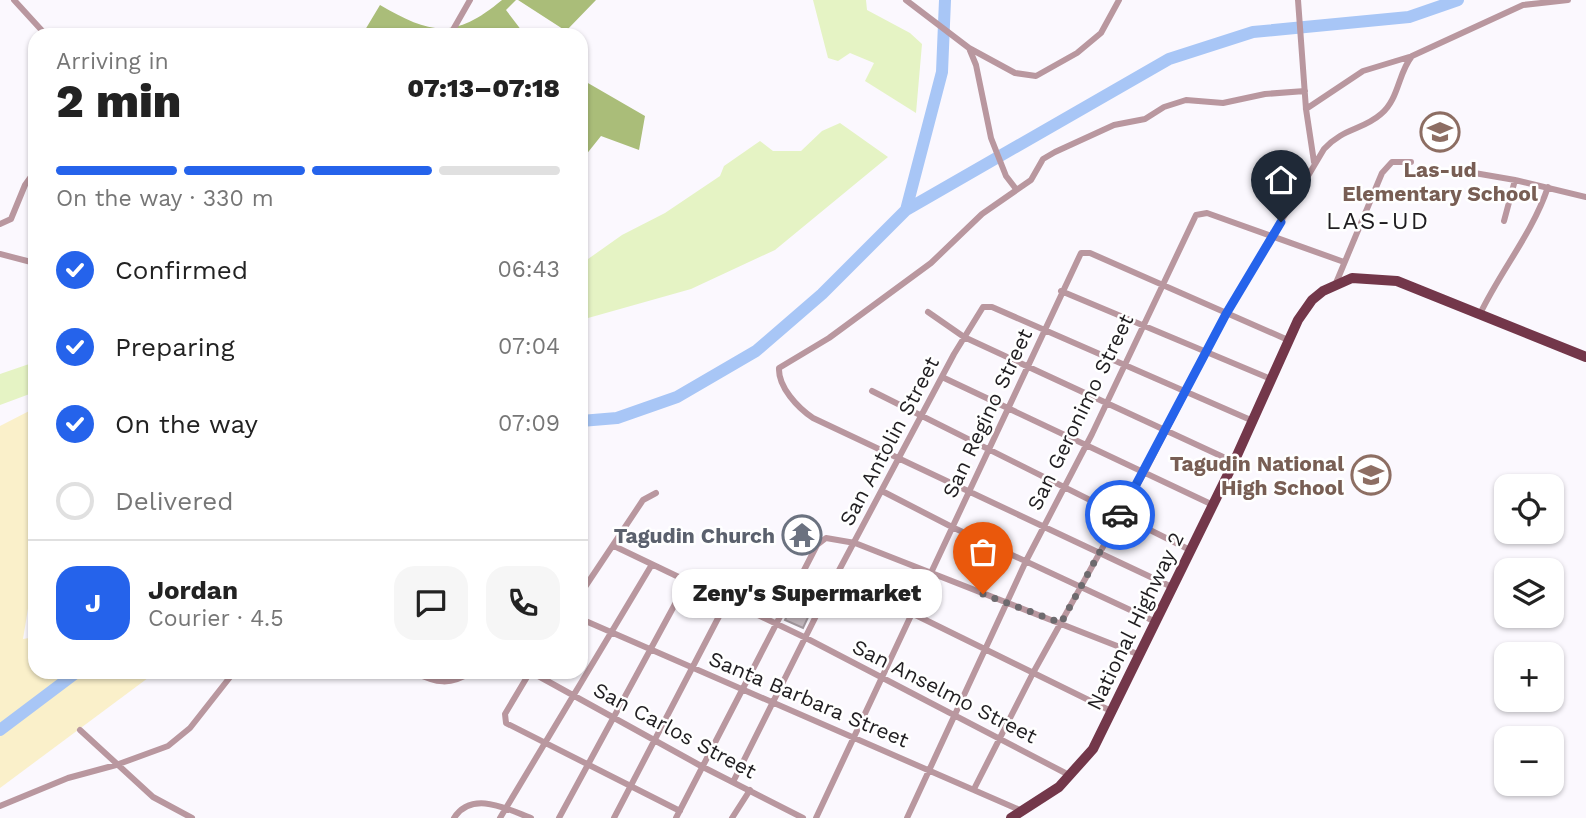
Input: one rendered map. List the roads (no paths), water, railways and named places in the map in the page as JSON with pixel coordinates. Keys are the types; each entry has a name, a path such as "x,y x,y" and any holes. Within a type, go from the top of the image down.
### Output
{"highway":[{"path":"1336,283 1365,277 1397,281 1586,356"},
{"name":"National Highway 2","path":"1011,818 1070,776 1093,749 1192,551 1288,340 1312,300 1336,283"}],"street":[{"path":"14,0 40,28"},
{"path":"454,28 470,0"},
{"path":"906,0 969,48 1016,73 1035,75 1077,52 1101,33 1119,0"},
{"path":"1298,0 1306,108 1314,162"},
{"path":"1306,108 1363,71 1412,55 1523,5 1568,0"},
{"path":"969,48 976,65 991,138 1006,176 1017,189"},
{"path":"974,789 1033,673 1144,473 1226,314 1314,162 1335,137 1366,124 1387,108 1412,55"},
{"path":"1174,588 898,459 803,411 779,375 780,365 829,338 931,263 982,214 1031,180 1043,159 1055,152 1114,125 1145,118 1164,107 1186,100 1223,103 1305,89"},
{"path":"1336,283 1382,173 1392,162 1411,162"},
{"path":"1457,170 1586,197"},
{"path":"1504,221 1515,180"},
{"path":"0,224 11,219 28,181"},
{"path":"1480,314 1504,269 1526,239 1548,187"},
{"name":"San Geronimo Street","path":"906,818 1009,604 1026,561 1107,403 1198,213 1207,213 1272,237"},
{"path":"1272,237 1344,262"},
{"name":"San Regino Street","path":"816,818 1009,410 1061,291 1083,252 1162,286"},
{"path":"0,254 28,261"},
{"path":"1162,286 1288,340"},
{"path":"1061,291 1271,379"},
{"name":"San Antolin Street","path":"733,782 836,576 964,337 985,306 1045,331"},
{"path":"928,312 964,337 1234,462"},
{"path":"1045,331 1253,421"},
{"path":"942,377 1213,506"},
{"path":"872,391 1192,551"},
{"path":"882,491 1080,589 1156,622"},
{"path":"588,583 643,500 656,493"},
{"path":"527,679 504,720 631,786 678,815 774,623 821,541 833,538 855,542 1140,655"},
{"name":"San Anselmo Street","path":"614,547 806,638 1070,776"},
{"path":"588,670 651,566"},
{"path":"836,576 1113,712"},
{"path":"559,818 687,582"},
{"path":"789,596 820,610"},
{"path":"614,818 727,601"},
{"name":"Santa Barbara Street","path":"588,623 1022,811"},
{"path":"0,806 68,778 116,765 167,746 181,737 229,679"},
{"path":"430,679 448,683 456,679"},
{"name":"San Carlos Street","path":"544,679 613,719 803,818"},
{"path":"500,818 583,679"},
{"path":"80,730 153,797 192,818"},
{"path":"733,818 750,790"},
{"path":"454,818 459,810 472,803 505,808 531,818"}],"waterway":[{"path":"906,210 942,72 945,0"},
{"path":"588,420 617,418 677,397 756,351 822,294 906,210 1169,59 1253,32 1409,17 1458,0"},
{"path":"0,730 68,679"}],"place":[{"name":"Las-ud Elementary School","path":"1440,132"},
{"name":"Tagudin National High School","path":"1371,475"},
{"name":"Tagudin Church","path":"802,535"},
{"name":"Zeny's Supermarket","path":"983,594"}],"district":[{"name":"LAS-UD","path":"1378,221"}]}
